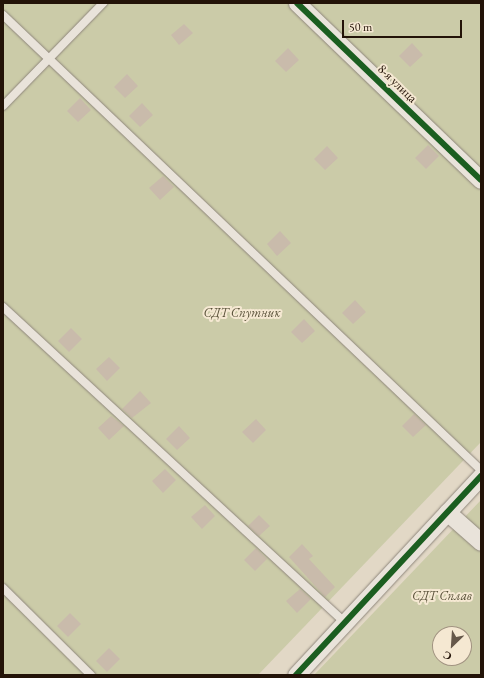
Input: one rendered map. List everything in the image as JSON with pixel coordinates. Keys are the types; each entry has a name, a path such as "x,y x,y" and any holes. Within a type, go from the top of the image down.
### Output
{"street":[{"name":"8-я улица","path":"297,3 481,180"},
{"path":"296,675 346,623 481,476"},
{"path":"448,512 481,542"}],"lane":[{"path":"3,106 103,3"},
{"path":"3,15 481,470"},
{"path":"3,307 346,623"},
{"path":"3,588 92,675"}],"green space":[{"name":"СДТ Спутник","path":"3,3 292,3 481,185 481,442 258,675 3,675"},
{"path":"309,3 481,3 481,171"},
{"name":"СДТ Сплав","path":"481,500 481,675 314,675"}],"building":[{"path":"184,24 193,33 179,45 171,35"},
{"path":"412,43 423,55 410,67 399,56"},
{"path":"288,48 299,60 286,72 275,61"},
{"path":"127,74 138,86 125,98 114,87"},
{"path":"80,98 91,110 78,122 67,111"},
{"path":"142,103 153,115 140,127 129,116"},
{"path":"428,145 439,156 426,169 415,158"},
{"path":"327,146 338,158 325,170 314,159"},
{"path":"163,176 174,187 160,200 149,188"},
{"path":"280,231 291,243 277,256 267,244"},
{"path":"355,300 366,312 353,324 342,313"},
{"path":"304,319 315,331 302,343 291,332"},
{"path":"71,328 82,339 69,352 58,341"},
{"path":"109,357 120,368 107,381 96,369"},
{"path":"140,391 151,403 132,418 122,409"},
{"path":"414,414 426,425 413,437 402,426"},
{"path":"111,416 124,426 109,440 98,428"},
{"path":"256,419 266,430 253,443 242,432"},
{"path":"179,426 190,438 177,450 166,439"},
{"path":"165,469 176,480 163,493 152,481"},
{"path":"205,505 215,516 202,529 191,517"},
{"path":"259,515 270,526 259,536 248,526"},
{"path":"302,544 313,556 309,559 335,587 325,597 289,557"},
{"path":"256,548 267,559 255,571 244,560"},
{"path":"300,589 311,599 297,613 286,601"},
{"path":"70,613 81,624 68,637 57,626"},
{"path":"109,648 120,659 107,672 96,661"}],"cycle path":[{"path":"297,3 481,180"},
{"path":"296,675 481,476"}]}
